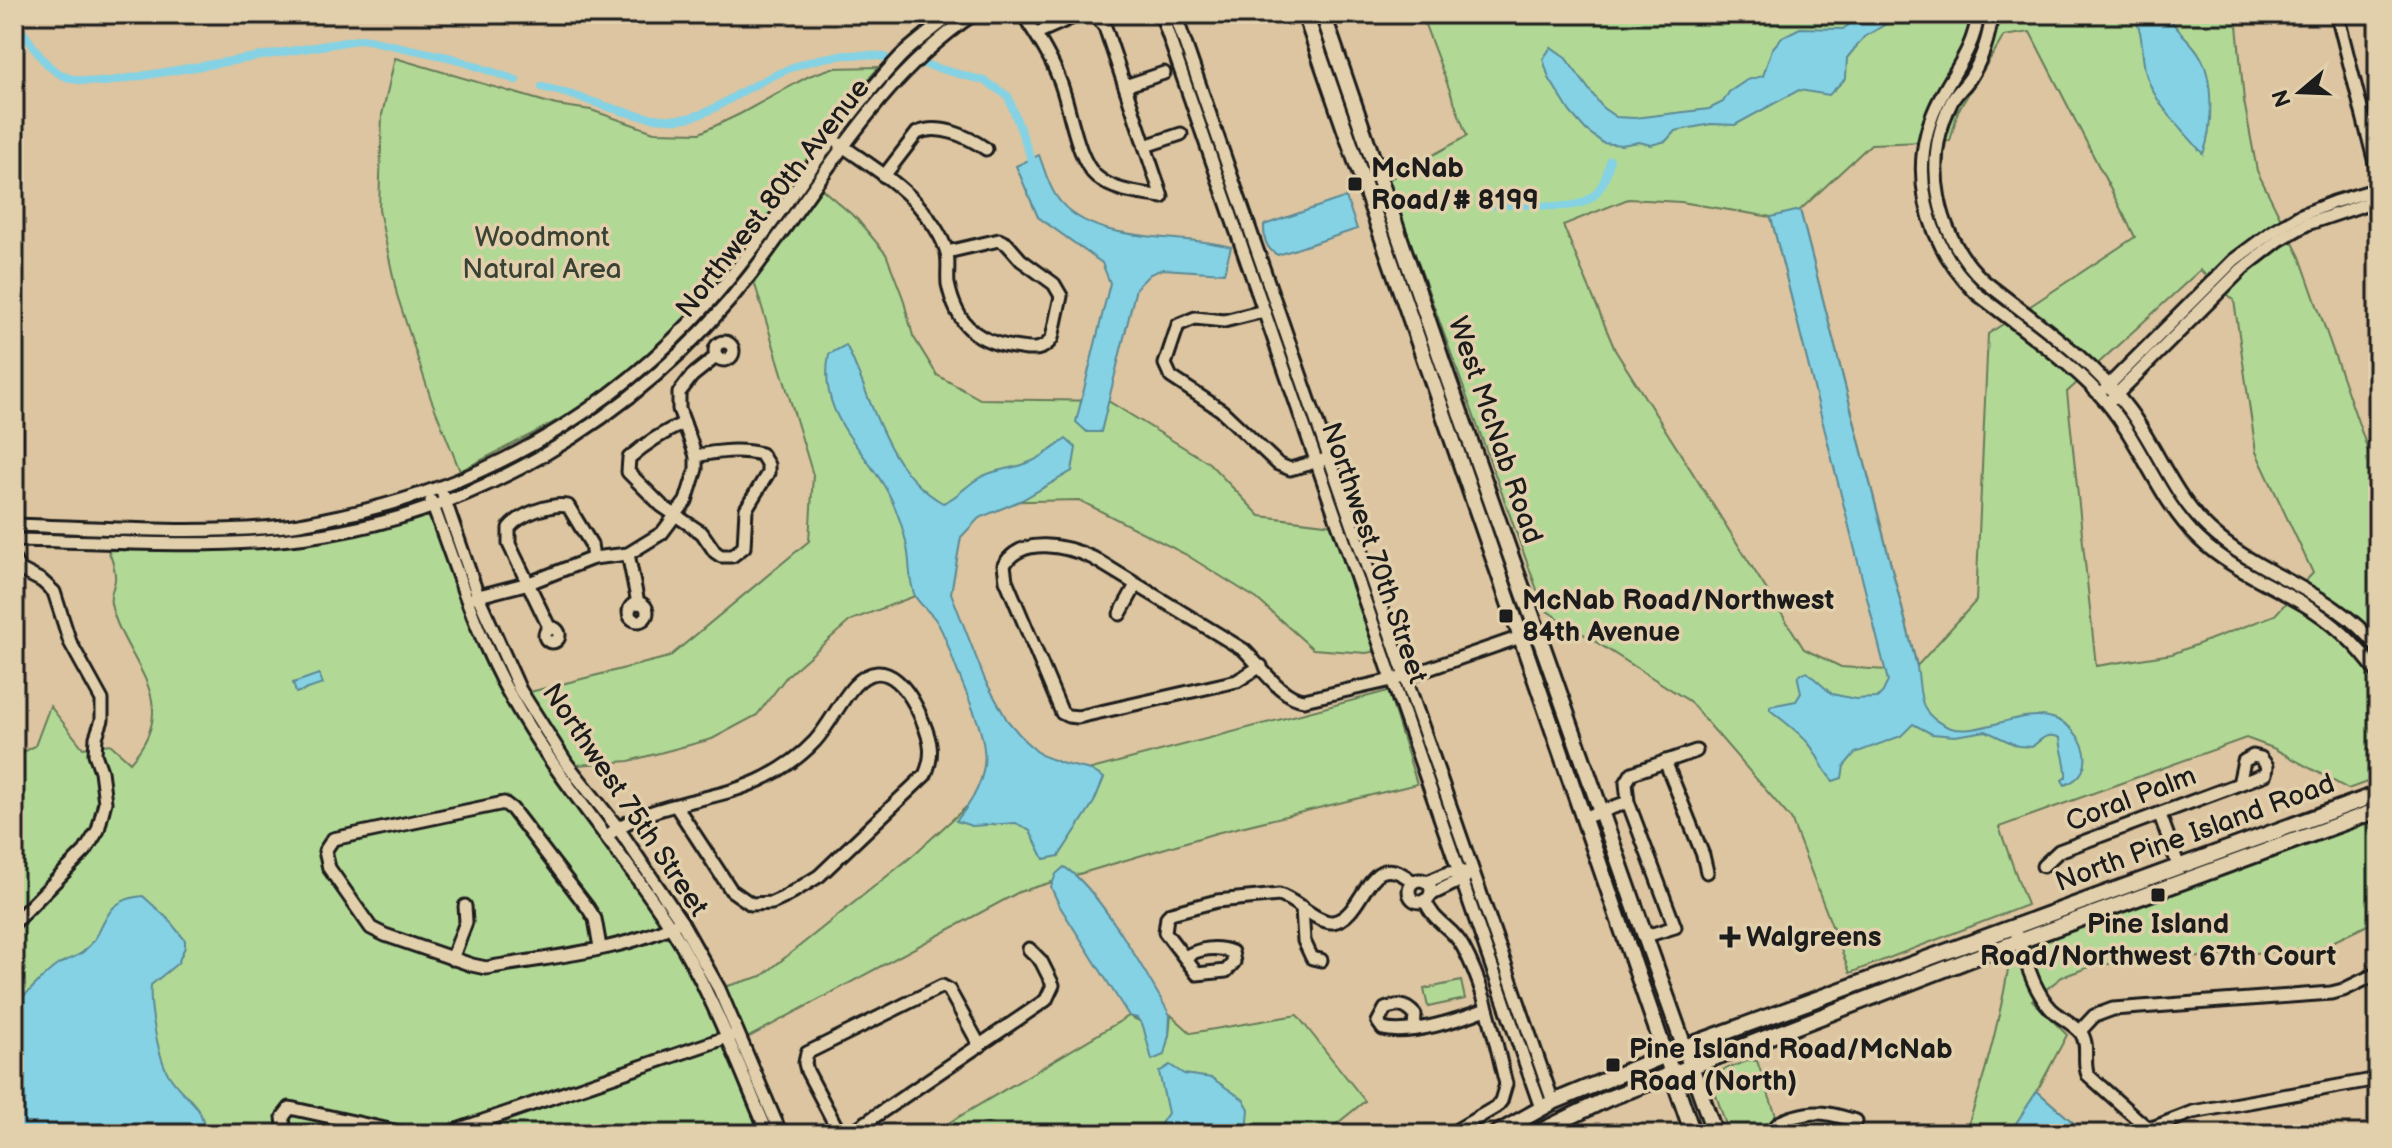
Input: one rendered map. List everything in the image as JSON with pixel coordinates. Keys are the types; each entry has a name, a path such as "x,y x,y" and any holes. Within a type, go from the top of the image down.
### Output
{"main road":[{"name":"West McNab Road","path":"1305,14 1693,1134"},
{"name":"West McNab Road","path":"1323,14 1715,1134"},
{"name":"North Pine Island Road","path":"1535,1134 1607,1099 1693,1067 2179,867 2378,794"},
{"name":"North Pine Island Road","path":"1496,1134 1547,1105 1685,1047 2378,810"}],"street":[{"name":"Northwest 80th Avenue","path":"14,526 220,530 286,526 357,512 428,493 504,460 554,433 632,378 705,308 856,107 904,54 952,14"},
{"name":"Northwest 80th Avenue","path":"14,540 221,543 327,534 433,505 481,486 560,445 601,420 680,354 750,275 875,106 908,68 974,14"},
{"path":"1023,14 1037,33 1059,79 1089,168 1096,177 1128,192 1162,197 1105,27 1098,18 1083,14 1037,33"},
{"name":"Northwest 70th Street","path":"1161,14 1316,462 1446,795 1531,1041 1547,1105"},
{"name":"Northwest 70th Street","path":"1175,14 1329,458 1460,877 1519,1046 1547,1105"},
{"path":"1978,14 1972,43 1931,118 1924,146 1923,188 1932,229 1944,254 1968,284 2103,399 2133,442 2166,499 2182,522 2202,542 2233,565 2326,619 2348,636 2378,674"},
{"path":"1992,14 1989,37 1981,58 1952,101 1943,124 1936,172 1938,200 1946,224 1969,267 2113,390 2146,435 2177,492 2201,522 2229,546 2334,606 2378,648"},
{"path":"2337,14 2378,175"},
{"path":"1125,86 1164,73"},
{"path":"884,176 917,133 924,130 933,128 970,138 986,149"},
{"path":"1145,146 1181,134"},
{"path":"833,138 918,204 934,226 947,252 947,273 953,300 958,313 975,334 996,345 1035,350 1048,344 1061,296 1054,284 999,240 947,252"},
{"path":"2113,390 2234,260 2263,238 2301,215 2378,189"},
{"path":"2103,399 2242,269 2279,240 2307,224 2378,200"},
{"path":"14,242 17,285 14,526"},
{"path":"1264,311 1238,319 1195,318 1178,325 1166,356 1166,370 1171,377 1221,410 1278,464 1290,469 1329,458"},
{"path":"473,598 529,583 593,558 628,554 662,533 676,517 693,485 696,456 677,401 679,393 692,376 717,356"},
{"path":"684,423 663,432 634,453 629,458 628,472 636,483 676,517 702,533 721,556 732,556 744,547 746,509 768,473 765,459 753,452 696,456"},
{"name":"Northwest 75th Street","path":"441,488 487,650 510,696 570,788 676,924 768,1134"},
{"name":"Northwest 75th Street","path":"428,493 473,598 520,690 567,764 618,828 719,989 781,1134"},
{"path":"550,629 509,544 509,528 517,520 555,506 568,506 591,544 593,558"},
{"path":"1261,666 1237,681 1078,717 1068,716 1062,713 1018,610 1003,573 1004,565 1011,555 1020,551 1045,545 1070,547 1244,650 1261,666 1295,699 1304,700 1399,678 1538,631"},
{"path":"628,554 638,603"},
{"path":"14,560 19,569 42,581 54,592 70,642 102,700 102,720 96,737 95,754 101,771 105,802 98,830 85,851 14,923"},
{"path":"1120,614 1136,585"},
{"path":"607,836 638,815 746,787 783,768 815,740 855,685 868,677 882,674 896,679 909,692 928,733 932,753 925,775 819,876 772,903 751,904 731,890 676,806"},
{"path":"1646,936 1675,927 1628,802 1626,783 1632,773 1696,751"},
{"path":"1665,761 1707,872"},
{"name":"Coral Palm","path":"2043,866 2059,851 2239,784"},
{"path":"1434,800 1446,795"},
{"path":"1583,818 1628,802"},
{"path":"600,947 595,919 588,908 512,809 504,803 333,839 325,851 329,868 371,928 452,959 486,968 600,947 642,939 676,924"},
{"path":"2160,815 2179,867"},
{"path":"1185,957 1165,932 1167,917 1171,913 1217,901 1270,894 1288,897 1331,923 1348,912 1370,882 1382,873 1391,870 1400,872 1413,882"},
{"path":"1460,877 1413,882 1409,888 1410,895 1415,900 1427,897 1472,871"},
{"path":"1427,882 1430,888 1427,897 1430,914 1456,935 1464,948 1486,1009 1506,1084 1496,1107 1450,1134"},
{"path":"452,959 466,922 465,906"},
{"path":"1302,907 1304,941 1312,958 1321,960"},
{"path":"2017,934 2029,974 2040,996 2054,1012 2080,1031 2085,1042 2084,1066 2088,1075 2144,1125 2152,1128 2193,1112 2378,1079"},
{"path":"849,1134 1046,1000 1053,985 1051,977 1029,949"},
{"path":"2080,1031 2094,1016 2113,1009 2331,993 2378,973"},
{"path":"840,1134 807,1071 807,1053 942,986 949,990 980,1046"},
{"path":"1503,998 1515,994"},
{"path":"1414,1029 1486,1009"},
{"path":"445,1134 739,1032"},
{"path":"1519,1046 1531,1041"},
{"path":"285,1134 283,1117 290,1108 408,1134"},
{"path":"1765,1134 1784,1120 1813,1111 1856,1121"},
{"path":"357,1134 372,1126"}],"green space":[{"path":"1421,14 2236,14 2244,101 2257,171 2300,257 2378,479 2378,778 2348,789 2273,748 2246,738 1999,827 2027,905 1850,973 1791,819 1689,701 1544,609 1388,180 1467,136","holes":["2030,32 2135,237 1988,334 1976,601 1917,666 1800,210 1871,144 1950,141 1958,111 2004,36","1628,199 1681,202 1771,217 1886,670 1841,667 1804,649 1615,350 1563,225","2200,270 2234,300 2256,452 2313,573 2275,615 2172,654 2096,666 2067,392"]},
{"name":"Woodmont Natural Area","path":"395,58 556,105 591,110 654,132 700,133 809,76 832,68 879,67 822,138 716,289 670,340 601,394 555,422 460,471 431,399 397,295 379,210 382,115"},
{"path":"822,189 857,219 886,254 913,336 937,375 980,399 1108,401 1209,463 1260,516 1333,525 1378,651 1313,649 1257,599 1185,554 1079,500 943,503 915,596 851,620 787,676 757,715 712,739 629,761 576,765 704,946 724,987 762,976 911,857 974,800 1388,691 1417,784 1216,833 1019,892 747,1038 789,1134 14,1134 14,757 35,746 50,706 83,748 110,744 130,762 146,740 152,720 152,700 146,682 111,604 115,576 108,550 224,550 283,546 344,536 424,515 436,522 506,698 669,657 809,541 813,475 753,278"},
{"path":"2378,819 2378,920 2320,948 2095,965 2062,977 2032,1000 2067,1035 2037,1091 2086,1134 1965,1134 1991,1048 2010,959 2043,942"},
{"path":"1461,981 1465,999 1428,1007 1424,989"},
{"path":"1171,1015 1191,1033 1297,1015 1365,1101 1324,1134 930,1134 1129,1016 1169,1035"},
{"path":"1750,1060 1757,1061 1776,1116 1772,1122 1729,1134 1712,1083 1717,1072"}],"water":[{"path":"1863,14 1903,14 1864,37 1847,58 1846,78 1829,95 1799,90 1735,125 1711,124 1675,131 1666,141 1651,145 1639,142 1621,145 1603,143 1586,130 1570,112 1549,78 1543,59 1551,47 1564,56 1603,108 1616,117 1634,118 1709,109 1723,102 1729,92 1747,80 1763,76 1772,49 1782,37 1800,28 1843,29"},
{"path":"2133,14 2167,14 2204,64 2210,103 2209,131 2203,154 2163,107 2150,86"},
{"path":"1039,155 1056,196 1071,212 1090,223 1113,231 1231,247 1224,273 1163,269 1150,274 1136,288 1101,432 1087,432 1076,422 1110,283 1102,263 1038,217 1016,166"},
{"path":"1346,197 1357,229 1278,255 1268,246 1264,225"},
{"path":"1800,210 1917,667 1925,710 1938,722 1960,730 2030,716 2058,720 2075,733 2085,752 2082,771 2065,785 2062,780 2066,777 2066,767 2060,738 2056,736 2048,736 2032,747 2018,746 1986,731 1955,736 1932,734 1913,724 1901,736 1855,753 1844,766 1842,778 1833,781 1809,744 1770,710 1770,706 1796,701 1801,693 1798,679 1800,674 1807,672 1832,694 1855,699 1877,698 1888,681 1771,217"},
{"path":"846,345 894,453 923,489 943,503 984,475 1028,463 1066,439 1076,448 1072,471 1022,500 979,518 961,537 951,593 985,680 1007,720 1041,755 1091,770 1104,778 1094,802 1059,856 1044,859 1030,831 1016,823 972,826 956,821 980,783 984,766 981,733 942,632 913,591 905,536 892,500 834,409 827,374 829,354"},
{"path":"319,674 323,684 296,693 293,683"},
{"path":"1064,867 1092,893 1107,913 1170,1015 1164,1055 1152,1060 1143,1026 1137,1018 1129,1016 1059,905 1051,887 1056,874"},
{"path":"143,896 185,940 178,963 151,985 151,1006 158,1046 166,1069 201,1114 206,1134 14,1134 14,1003 56,966 83,952 118,903"},
{"path":"1170,1065 1184,1074 1212,1078 1244,1100 1249,1109 1247,1134 1131,1134 1160,1125 1168,1113 1159,1072"},
{"path":"2037,1091 2086,1134 2009,1134"}],"waterway":[{"path":"14,25 50,67 65,76 83,81 105,82 363,39 452,58 516,80"},
{"path":"542,87 627,113 679,119 719,106 792,67 845,55 885,57"},
{"path":"926,65 985,81 1008,96 1034,166"},
{"path":"1488,206 1562,206 1584,202 1601,187 1610,160"}],"place":[{"name":"McNab Road/# 8199","path":"1355,184"},
{"name":"McNab Road/Northwest 84th Avenue","path":"1506,616"},
{"name":"Pine Island Road/Northwest 67th Court","path":"2158,895"},
{"name":"Walgreens","path":"1730,937"},
{"name":"Pine Island Road/McNab Road (North)","path":"1613,1065"}]}
